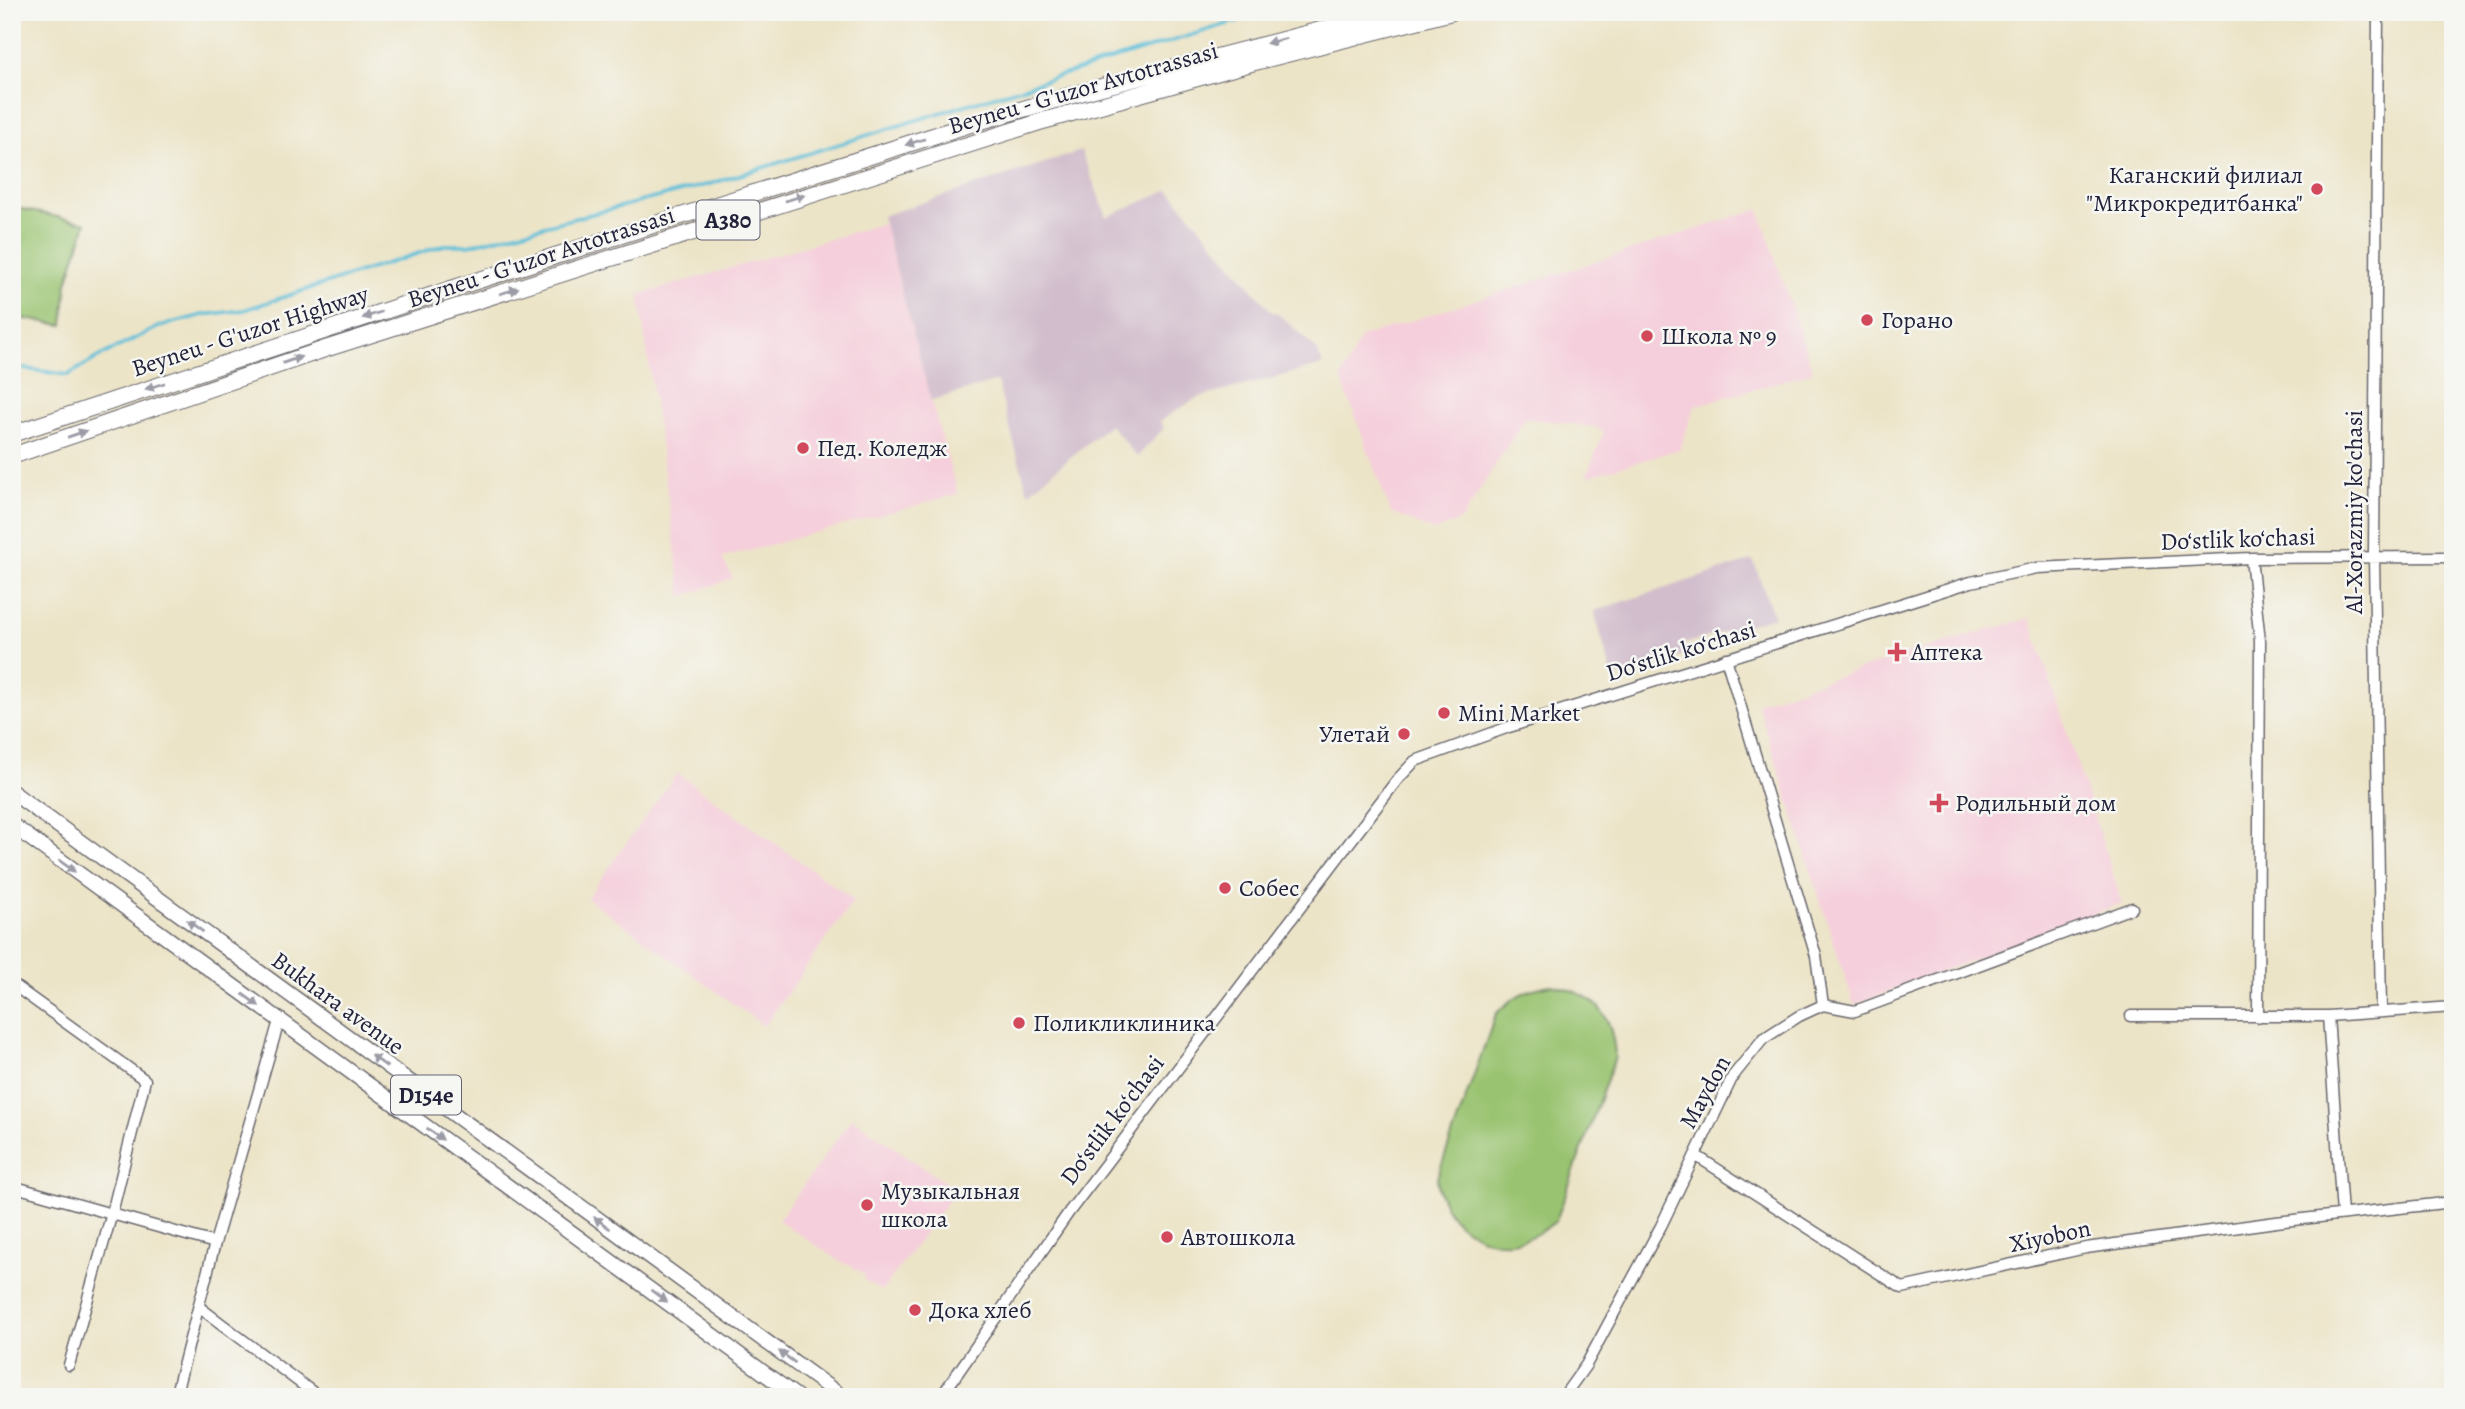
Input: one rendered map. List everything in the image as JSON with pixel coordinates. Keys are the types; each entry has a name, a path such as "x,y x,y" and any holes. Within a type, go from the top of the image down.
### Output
{"highway":[{"name":"Beyneu - G'uzor Highway","path":"12,434 467,284 977,122 1390,12"},
{"name":"Beyneu - G'uzor Avtotrassasi","path":"12,456 325,349 1030,125 1251,63 1452,12"}],"main road":[{"name":"Bukhara avenue","path":"12,792 842,1397"},
{"name":"Bukhara avenue","path":"12,825 797,1397"}],"street":[{"name":"Al-Xorazmiy ko'chasi","path":"2378,12 2374,556 2381,1012"},
{"name":"Do‘stlik ko‘chasi","path":"941,1397 1069,1212 1397,780 1415,761 1509,727 1726,658 1971,582 2037,568 2251,558 2453,557"},
{"path":"2251,558 2260,641 2258,1017"},
{"path":"1726,658 1816,956 1823,1006 1855,1011 2132,908"},
{"path":"12,984 145,1080 112,1213 69,1365"},
{"name":"Maydon","path":"1563,1397 1586,1366 1661,1226 1733,1076 1763,1039 1799,1016 1823,1006"},
{"path":"2131,1016 2328,1016 2453,1007"},
{"path":"2328,1016 2342,1214"},
{"path":"175,1397 215,1243 279,1021"},
{"name":"Xiyobon","path":"1695,1155 1902,1288 2086,1248 2453,1202"},
{"path":"12,1186 215,1243"},
{"path":"199,1307 319,1397"}],"shaded area":[{"path":"1081,151 1107,217 1169,190 1271,311 1281,316 1317,350 1323,365 1197,398 1160,421 1164,428 1137,457 1110,424 1028,493 997,381 931,401 882,216"},
{"name":"Школа № 9","path":"1759,209 1813,372 1695,406 1680,449 1586,477 1604,432 1595,427 1525,418 1461,520 1434,531 1391,513 1341,378 1361,337"},
{"name":"Пед. Коледж","path":"884,223 958,494 722,558 733,578 682,597 639,295"},
{"path":"1753,560 1774,617 1681,645 1683,656 1613,678 1594,611"},
{"name":"Родильный дом","path":"2030,618 2122,903 1854,1005 1757,703 1909,653"},
{"path":"677,773 854,900 764,1026 587,898"},
{"name":"Музыкальная школа","path":"852,1118 956,1190 882,1291 863,1279 865,1275 778,1220"}],"green space":[{"path":"12,207 86,223 67,283 63,325 12,317"},
{"path":"1551,985 1579,993 1599,1007 1610,1028 1615,1057 1556,1221 1523,1240 1494,1241 1472,1233 1454,1219 1441,1197 1437,1178 1496,1014 1521,994"}],"waterway":[{"path":"12,367 68,375 161,326 203,315 244,310 444,245 469,245 710,184 1266,12"}],"place":[{"name":"Каганский филиал \"Микрокредитбанка\"","path":"2317,189"},
{"name":"Горано","path":"1867,320"},
{"name":"Школа № 9","path":"1647,336"},
{"name":"Пед. Коледж","path":"803,448"},
{"name":"Аптека","path":"1897,652"},
{"name":"Mini Market","path":"1444,713"},
{"name":"Улетай","path":"1404,734"},
{"name":"Родильный дом","path":"1939,803"},
{"name":"Собеc","path":"1225,888"},
{"name":"Поликликлиника","path":"1019,1023"},
{"name":"Музыкальная школа","path":"867,1205"},
{"name":"Автошкола","path":"1167,1237"},
{"name":"Дока хлеб","path":"915,1310"}]}
